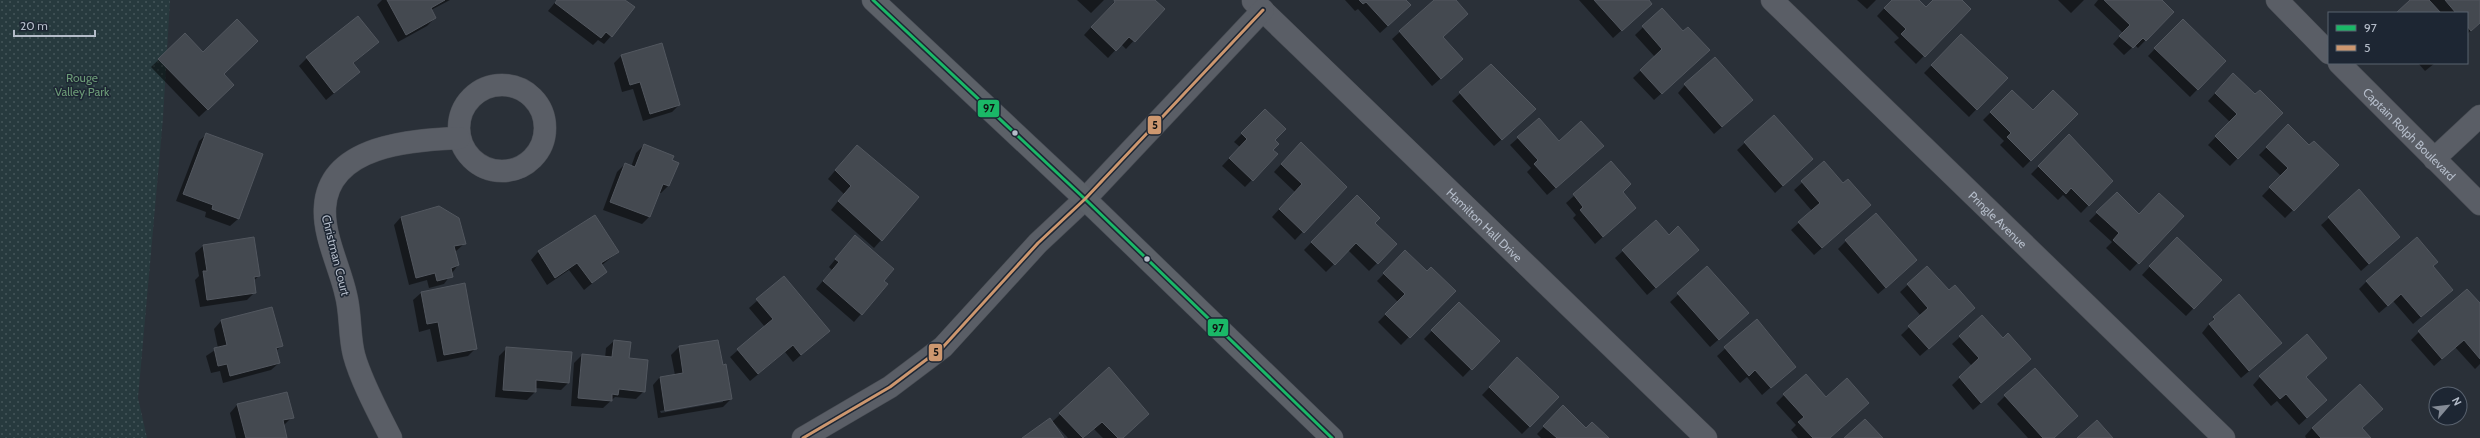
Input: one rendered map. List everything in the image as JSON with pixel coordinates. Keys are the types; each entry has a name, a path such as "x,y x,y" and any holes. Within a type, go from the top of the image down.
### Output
{"main road":[{"path":"873,0 1084,199 1332,438"}],"street":[{"name":"Pringle Avenue","path":"1772,0 2224,438"},
{"path":"2277,0 2328,52"},
{"path":"803,438 890,388 942,348 1038,243 1084,199 1257,5"},
{"name":"Hamilton Hall Drive","path":"1257,5 1706,438"},
{"name":"Captain Rolph Boulevard","path":"2340,64 2434,160 2480,204"},
{"path":"2434,160 2480,116"},
{"name":"Christman Court","path":"391,438 354,355 346,296 328,232 324,207 330,182 348,164 376,149 413,140 459,138"}],"green space":[{"name":"Rouge Valley Park","path":"0,0 170,0 163,118 138,398 147,438 0,438"}],"building":[{"path":"387,0 445,0 431,8 436,18 406,35"},
{"path":"557,0 625,0 635,7 612,37 606,32 601,38 555,3"},
{"path":"1114,0 1155,0 1165,9 1135,42 1129,37 1116,51 1091,27 1115,2"},
{"path":"1359,0 1406,0 1411,5 1388,26 1366,2 1363,4"},
{"path":"1434,0 1456,0 1468,14 1443,37 1463,59 1441,79 1399,31"},
{"path":"1594,0 1649,0 1652,4 1622,31"},
{"path":"1892,0 1919,0 1926,7 1933,0 1962,0 1971,9 1925,57 1901,34 1906,29 1884,8"},
{"path":"2104,0 2162,0 2174,12 2146,41 2143,38 2133,48 2119,36 2130,25"},
{"path":"2410,0 2429,0 2440,12 2397,12"},
{"path":"2445,0 2480,0 2480,23 2471,31 2468,27 2468,12 2455,12"},
{"path":"1662,8 1683,31 1688,27 1710,50 1662,94 1640,70 1662,49 1642,26"},
{"path":"358,16 379,42 353,63 360,72 334,93 306,57"},
{"path":"237,19 258,41 224,74 234,85 208,110 158,59 185,33 203,52"},
{"path":"2183,19 2226,61 2198,90 2154,48"},
{"path":"1961,34 2008,78 1977,110 1931,65"},
{"path":"662,43 680,105 650,114 640,82 630,85 621,55"},
{"path":"1715,57 1753,100 1722,127 1684,84"},
{"path":"1491,64 1536,109 1502,140 1459,92"},
{"path":"2233,73 2255,94 2260,90 2283,113 2238,159 2215,136 2237,114 2215,93"},
{"path":"2012,90 2033,110 2053,90 2078,114 2031,161 2007,137 2011,133 1990,112"},
{"path":"1265,109 1286,129 1275,140 1279,144 1273,150 1278,154 1253,181 1229,158 1247,139 1241,133"},
{"path":"1774,115 1813,159 1783,186 1744,142"},
{"path":"1539,118 1559,141 1581,121 1604,146 1556,188 1534,164 1538,160 1517,137"},
{"path":"2288,124 2309,145 2314,141 2339,165 2294,211 2269,187 2288,168 2266,147"},
{"path":"206,133 263,154 239,219 212,209 213,205 183,194"},
{"path":"2069,134 2113,181 2089,206 2071,188 2066,194 2038,166"},
{"path":"1301,142 1347,187 1304,233 1279,209 1302,184 1281,164"},
{"path":"644,144 674,156 672,160 679,163 669,186 663,184 650,217 610,202 625,163 635,167"},
{"path":"857,145 919,197 882,241 838,201 851,186 835,170"},
{"path":"1611,161 1631,184 1623,192 1636,208 1603,237 1580,210 1583,207 1573,194"},
{"path":"1824,161 1843,183 1848,179 1871,205 1822,248 1798,222 1820,203 1801,181"},
{"path":"2359,189 2400,237 2369,264 2328,217"},
{"path":"2117,192 2139,214 2159,193 2184,216 2139,264 2113,240 2119,233 2096,212"},
{"path":"1357,195 1380,218 1375,223 1397,244 1378,264 1356,243 1335,265 1311,242"},
{"path":"439,206 459,218 466,244 454,246 459,265 451,268 453,277 437,281 435,273 416,278 401,217"},
{"path":"1876,213 1917,260 1886,288 1845,240"},
{"path":"595,215 619,252 601,263 607,272 592,283 577,263 555,278 538,251"},
{"path":"1656,220 1669,235 1678,226 1699,250 1656,288 1622,250"},
{"path":"855,235 894,269 884,281 888,284 862,315 823,281 839,262 835,259"},
{"path":"254,237 260,276 254,277 256,293 207,300 203,271 207,271 203,245"},
{"path":"2177,237 2222,280 2194,309 2149,266"},
{"path":"2417,237 2438,262 2433,266 2453,290 2421,317 2401,294 2388,306 2366,281"},
{"path":"1405,250 1427,271 1431,267 1456,291 1410,338 1385,314 1405,294 1383,273"},
{"path":"1707,266 1749,313 1719,340 1677,293"},
{"path":"1927,266 1949,290 1955,285 1975,308 1929,349 1908,326 1928,308 1907,284"},
{"path":"784,276 830,331 801,355 793,345 758,374 737,349 773,319 756,299"},
{"path":"465,283 477,349 444,355 438,322 427,324 421,292"},
{"path":"2467,289 2480,303 2480,359 2464,340 2442,359 2418,331"},
{"path":"2239,294 2282,343 2249,371 2209,324 2215,319 2213,317"},
{"path":"1459,302 1500,341 1472,370 1431,330"},
{"path":"272,307 283,346 276,348 280,363 230,376 227,364 218,366 214,348 227,345 221,320"},
{"path":"1982,315 2003,338 2008,333 2031,359 1981,403 1959,377 1979,358 1959,336"},
{"path":"1757,319 1796,367 1771,388 1755,370 1749,376 1724,347"},
{"path":"2307,334 2327,358 2306,377 2327,400 2307,418 2286,394 2280,399 2259,376"},
{"path":"614,340 631,342 629,358 648,360 645,392 619,389 618,395 612,394 612,401 578,398 582,354 612,357"},
{"path":"718,340 723,365 726,364 732,399 665,411 660,377 683,373 679,346"},
{"path":"506,347 572,352 569,383 536,380 536,392 503,390"},
{"path":"1517,357 1559,397 1530,427 1489,387"},
{"path":"1109,367 1149,414 1123,438 1118,438 1102,422 1083,438 1059,413"},
{"path":"2035,368 2078,416 2054,438 2043,438 2004,395"},
{"path":"1806,374 1826,397 1847,378 1869,403 1830,438 1813,438 1798,422 1804,417 1783,394"},
{"path":"2360,384 2383,409 2362,428 2371,438 2321,438 2312,428"},
{"path":"287,392 294,418 283,420 287,438 246,438 237,404"},
{"path":"1563,405 1586,428 1592,422 1609,438 1557,438 1543,426"},
{"path":"1050,418 1064,438 1022,438"},
{"path":"1865,419 1883,438 1844,438"},
{"path":"2097,420 2113,438 2077,438"}],"transit line":[{"name":"97","path":"873,0 1085,199 1332,438"},
{"name":"5","path":"803,438 890,387 943,347 1038,243 1085,199 1263,10"}]}
